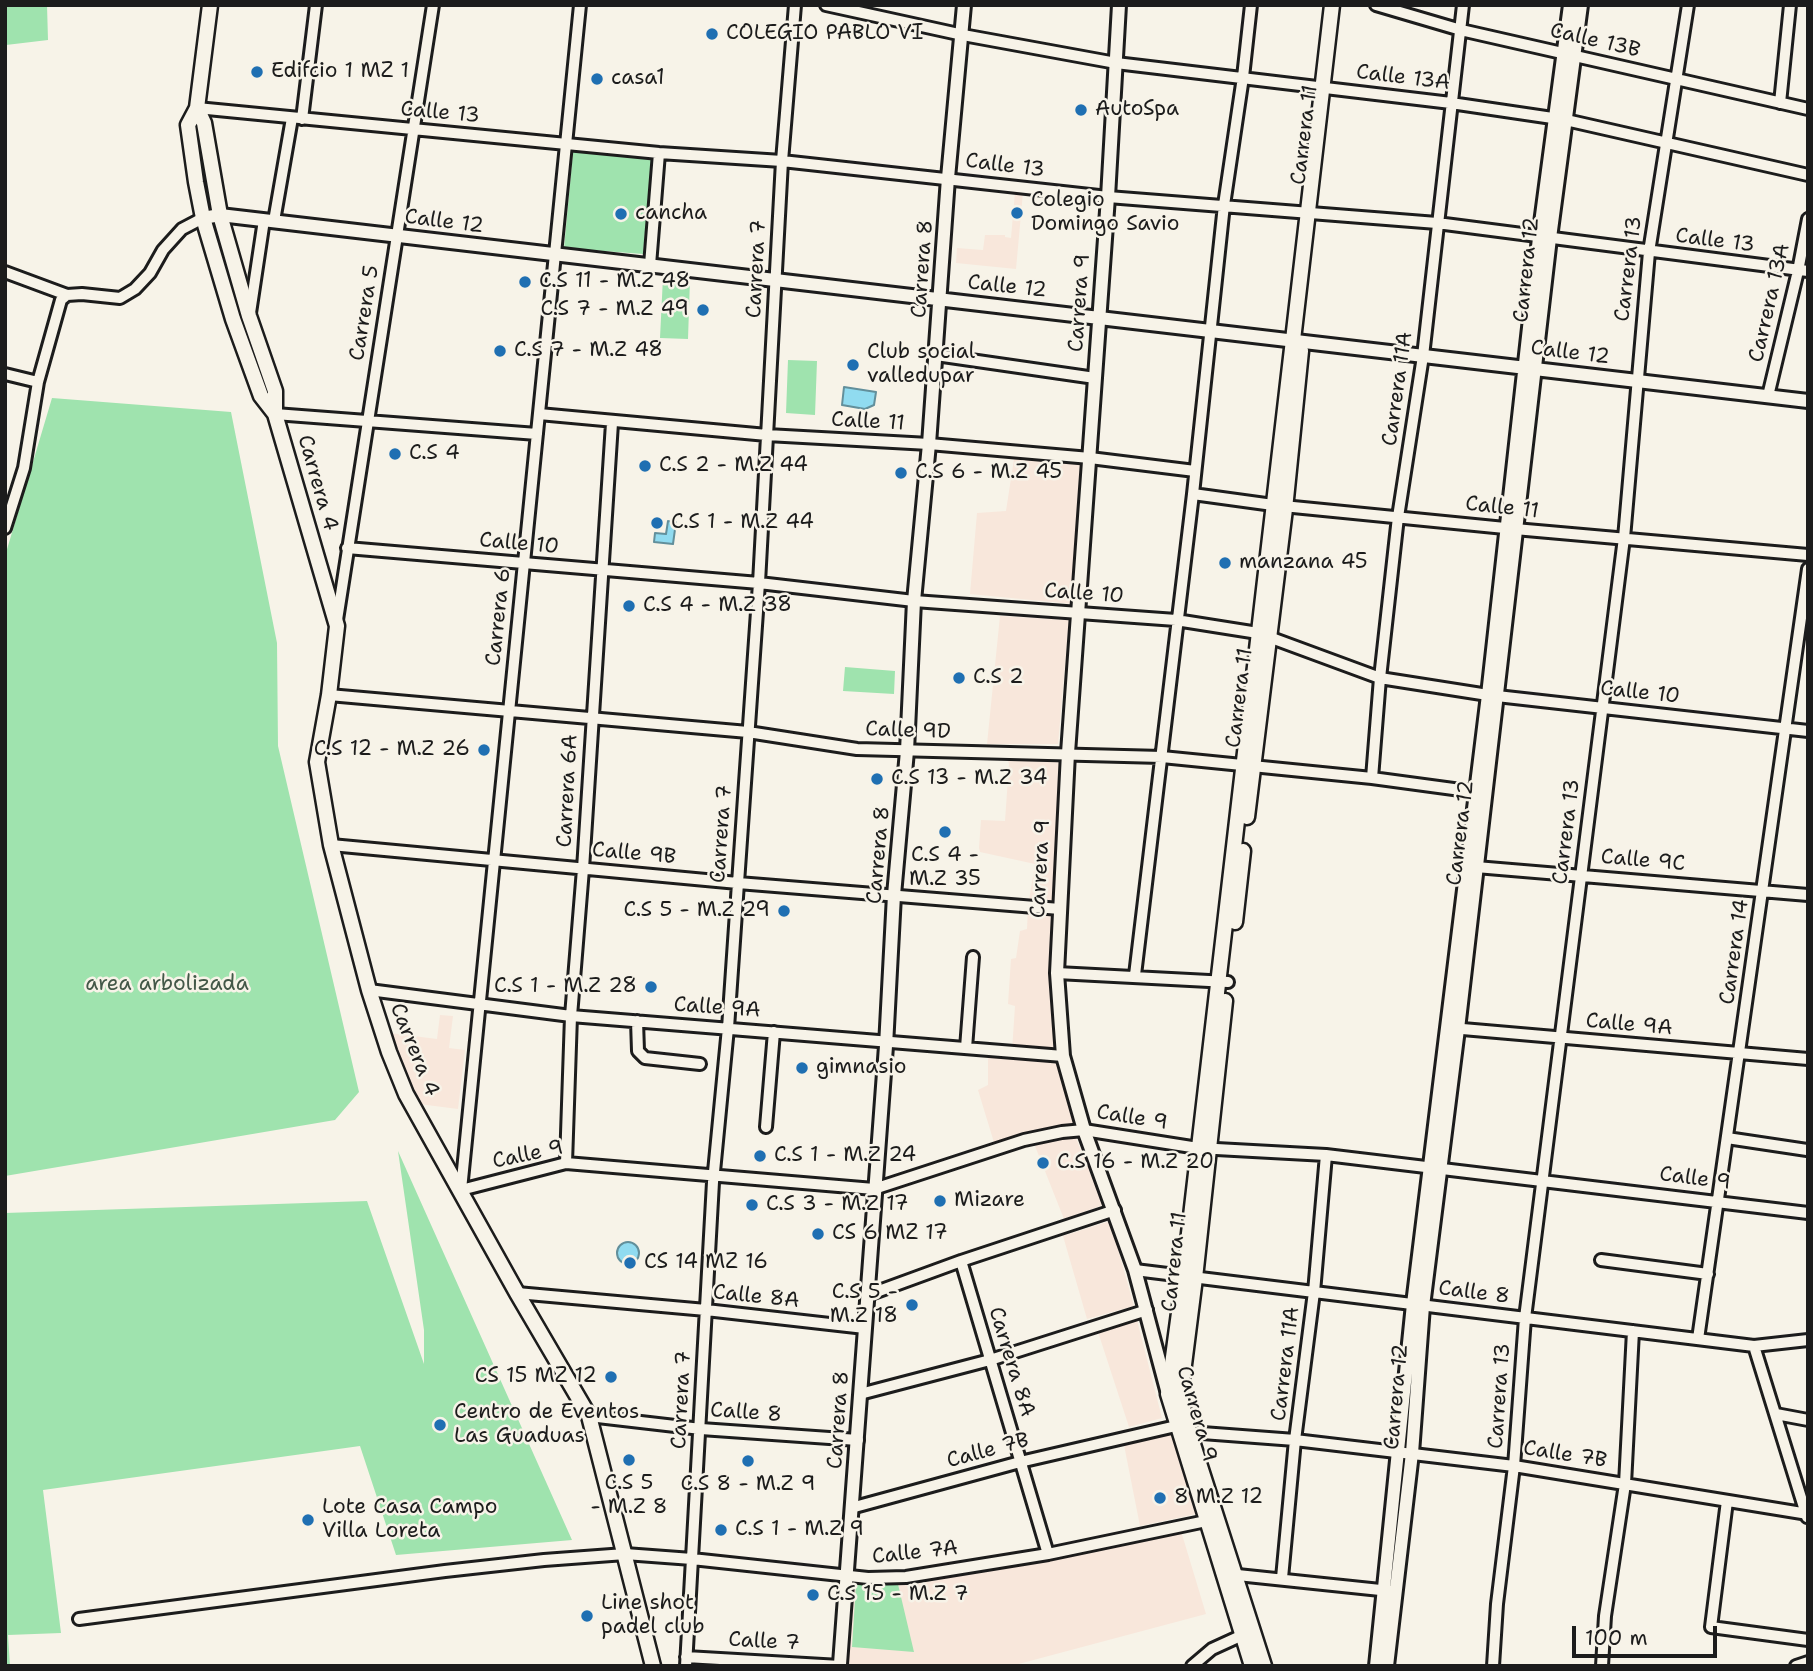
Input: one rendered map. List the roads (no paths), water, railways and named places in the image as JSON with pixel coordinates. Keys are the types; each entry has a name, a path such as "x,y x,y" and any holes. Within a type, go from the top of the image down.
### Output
{"main road":[{"name":"Carrera 4","path":"210,5 197,108 188,125 203,218 233,319 261,396 275,414"},
{"name":"Carrera 11","path":"1328,89 1332,5"},
{"name":"Carrera 11","path":"1174,1395 1312,214 1341,5"},
{"name":"Carrera 4","path":"197,108 204,123 220,215 249,316 275,391 275,414 337,626 329,695 317,762 331,845 369,990 405,1094 589,1416 653,1666"},
{"name":"Carrera 9","path":"1174,1395 1206,1521 1228,1574"},
{"name":"Carrera 9","path":"1182,1429 1247,1633 1252,1666"},
{"name":"Carrera 9","path":"1247,1633 1264,1666"}],"street":[{"path":"249,316 269,220 297,118 316,5"},
{"name":"Carrera 5","path":"337,626 433,5"},
{"name":"Carrera 6","path":"461,1190 580,5"},
{"name":"Carrera 7","path":"686,1662 706,1310 759,583 782,161 795,5"},
{"name":"Calle 13A","path":"826,5 963,35 1116,63 1451,103 1560,119 1808,175"},
{"name":"Carrera 8","path":"839,1665 858,1440 894,895 907,751 914,601 964,5"},
{"name":"Carrera 9","path":"1119,5 1056,973 1063,1056 1084,1130 1115,1210 1174,1395"},
{"path":"1135,975 1193,494 1224,205 1251,5"},
{"name":"Calle 13B","path":"1376,5 1461,30 1808,109"},
{"name":"Carrera 11A","path":"1372,778 1398,517 1423,356 1463,5"},
{"name":"Carrera 12","path":"1569,55 1570,5"},
{"name":"Carrera 12","path":"1387,1666 1398,1452 1453,1028 1560,119 1569,55 1581,5"},
{"name":"Carrera 13","path":"1493,1666 1497,1604 1514,1466 1525,1318 1624,538 1636,381 1650,252 1688,5"},
{"path":"1780,103 1790,5"},
{"name":"Calle 13","path":"197,108 659,153 782,161 1108,197 1437,223 1803,271"},
{"path":"650,265 659,153"},
{"name":"Calle 12","path":"203,218 220,215 269,220 1808,401"},
{"path":"5,272 66,295 120,298 135,289 150,274 163,250 182,229 203,218"},
{"name":"Carrera 13A","path":"1768,396 1803,271 1808,219"},
{"path":"5,528 24,468 38,382 57,310 66,295"},
{"path":"936,355 1095,378"},
{"path":"5,374 38,382"},
{"path":"275,414 537,434"},
{"name":"Calle 11","path":"539,414 612,423 766,435 929,444 1090,458 1195,471"},
{"name":"Carrera 6A","path":"566,1163 571,1016 612,423"},
{"name":"Calle 11","path":"1193,494 1511,529 1808,555"},
{"name":"Calle 10","path":"347,548 759,583 914,601 1176,620 1264,636 1380,678 1493,696 1808,731"},
{"name":"Carrera 14","path":"1698,1339 1808,569"},
{"name":"Calle 9D","path":"329,695 748,732 857,749 1162,757 1372,778 1481,793"},
{"name":"Carrera 12","path":"1453,1028 1476,867 1481,793"},
{"name":"Calle 9B","path":"331,845 738,883 1060,909"},
{"name":"Calle 9C","path":"1476,867 1808,895"},
{"path":"966,1048 973,957"},
{"path":"1056,973 1223,981"},
{"name":"Calle 9A","path":"369,990 571,1016 1063,1056"},
{"path":"637,1021 638,1051 645,1058 700,1064"},
{"name":"Calle 9A","path":"1453,1028 1808,1059"},
{"path":"766,1127 774,1032"},
{"name":"Calle 9","path":"461,1190 566,1163 874,1189 1024,1140 1084,1130 1203,1148 1326,1155 1808,1213"},
{"path":"1727,1138 1807,1150"},
{"name":"Carrera 11A","path":"1282,1578 1295,1440 1314,1292 1326,1155"},
{"path":"868,1295 1115,1210"},
{"path":"1601,1260 1708,1274"},
{"name":"Carrera 8A","path":"961,1261 1048,1554"},
{"name":"Calle 8","path":"1135,1270 1754,1346 1808,1340"},
{"name":"Calle 8A","path":"517,1293 865,1328"},
{"name":"Carrera 12","path":"1376,1666 1412,1453 1418,1305"},
{"path":"860,1394 990,1360 1147,1310"},
{"path":"1602,1666 1605,1616 1625,1484 1633,1332"},
{"path":"1754,1346 1807,1516"},
{"path":"1776,1414 1808,1420"},
{"name":"Calle 8","path":"589,1416 701,1429 858,1440"},
{"name":"Calle 7B","path":"851,1508 1020,1462 1182,1429 1514,1466 1807,1516"},
{"path":"1727,1501 1711,1627 1808,1640"},
{"name":"Calle 7A","path":"79,1619 457,1570 625,1554 869,1578 906,1577 1048,1554 1206,1521"},
{"path":"1228,1574 1390,1591"},
{"path":"1192,1666 1212,1648 1247,1633"},
{"name":"Calle 7","path":"686,1662 839,1665"},
{"path":"1796,1666 1808,1662"}],"water":[{"path":"844,387 876,392 874,405 865,409 842,405"},
{"path":"668,521 676,522 673,544 654,542 655,533 666,534"},
{"path":"628,1242 636,1245 639,1253 636,1261 628,1264 620,1261 617,1253 620,1245"}],"place":[{"name":"COLEGIO PABLO VI","path":"712,34"},
{"name":"Edifcio 1 MZ 1","path":"257,72"},
{"name":"casa1","path":"597,79"},
{"name":"AutoSpa","path":"1081,110"},
{"name":"Colegio Domingo Savio","path":"1017,213"},
{"name":"cancha","path":"621,214"},
{"name":"C.S 11 - M.Z 48","path":"525,282"},
{"name":"C.S 7 - M.Z 49","path":"703,310"},
{"name":"C.S 7 - M.Z 48","path":"500,351"},
{"name":"Club social valledupar","path":"853,365"},
{"name":"C.S 4","path":"395,454"},
{"name":"C.S 2 - M.Z 44","path":"645,466"},
{"name":"C.S 6 - M.Z 45","path":"901,473"},
{"name":"C.S 1 - M.Z 44","path":"657,523"},
{"name":"manzana 45","path":"1225,563"},
{"name":"C.S 4 - M.Z 38","path":"629,606"},
{"name":"C.S 2","path":"959,678"},
{"name":"C.S 12 - M.Z 26","path":"484,750"},
{"name":"C.S 13 - M.Z 34","path":"877,779"},
{"name":"C.S 4 - M.Z 35","path":"945,832"},
{"name":"C.S 5 - M.Z 29","path":"784,911"},
{"name":"C.S 1 - M.Z 28","path":"651,987"},
{"name":"gimnasio","path":"802,1068"},
{"name":"C.S 1 - M.Z 24","path":"760,1156"},
{"name":"C.S 16 - M.Z 20","path":"1043,1163"},
{"name":"Mizare","path":"940,1201"},
{"name":"C.S 3 - M.Z 17","path":"752,1205"},
{"name":"CS 6 MZ 17","path":"818,1234"},
{"name":"CS 14 MZ 16","path":"630,1263"},
{"name":"C.S 5 - M.Z 18","path":"912,1305"},
{"name":"CS 15 MZ 12","path":"611,1377"},
{"name":"Centro de Eventos Las Guaduas","path":"440,1425"},
{"name":"C.S 5 - M.Z 8","path":"629,1460"},
{"name":"C.S 8 - M.Z 9","path":"748,1461"},
{"name":"8 M.Z 12","path":"1160,1498"},
{"name":"Lote Casa Campo Villa Loreta","path":"308,1520"},
{"name":"C.S 1 - M.Z 9","path":"721,1530"},
{"name":"C.S 15 - M.Z 7","path":"813,1595"},
{"name":"Line shot padel club","path":"587,1616"}],"park label":[{"name":"area arbolizada","path":"167,985"}]}
